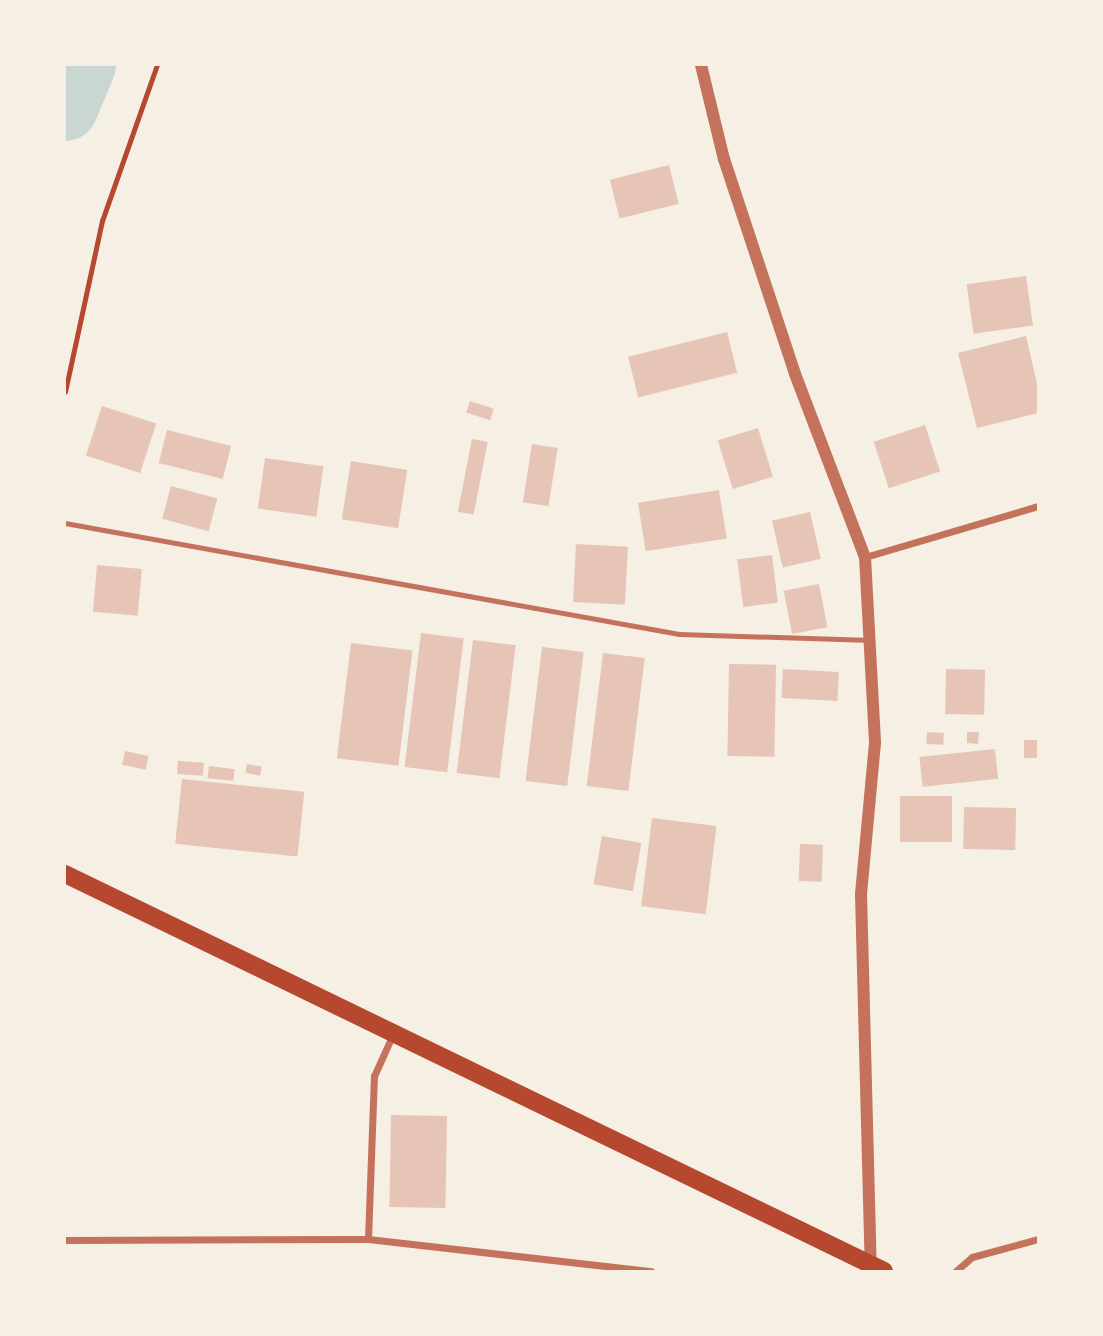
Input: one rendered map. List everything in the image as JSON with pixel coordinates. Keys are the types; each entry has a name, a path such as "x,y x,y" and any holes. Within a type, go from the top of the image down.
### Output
{"main road":[{"path":"65,874 394,1031 876,1269"}],"street":[{"path":"701,65 724,159 795,374 865,557 875,743 861,894 876,1269 853,1271"},
{"path":"865,557 1038,506"},
{"path":"369,1239 374,1076 394,1031"},
{"path":"65,1240 369,1239 651,1271"},
{"path":"956,1271 972,1256 1038,1240"}],"lane":[{"path":"65,523 679,634 871,640"}],"path":[{"path":"65,392 103,221 157,65"}],"building":[{"path":"669,165 679,204 619,219 610,180"},
{"path":"1026,276 1033,326 974,334 967,284"},
{"path":"727,332 737,373 638,397 628,357"},
{"path":"1026,336 1038,388 1038,413 977,428 958,353"},
{"path":"470,401 494,409 490,420 466,412"},
{"path":"102,406 156,424 140,473 86,455"},
{"path":"925,425 940,472 889,488 874,442"},
{"path":"758,428 773,477 733,489 718,440"},
{"path":"167,430 231,446 223,479 159,463"},
{"path":"472,439 488,442 474,515 458,512"},
{"path":"532,444 558,448 548,506 523,502"},
{"path":"265,458 323,466 316,517 258,509"},
{"path":"351,461 407,470 398,528 342,519"},
{"path":"171,486 217,498 209,531 162,519"},
{"path":"719,490 727,538 646,551 638,503"},
{"path":"810,512 821,559 783,568 772,521"},
{"path":"576,544 628,547 625,605 573,602"},
{"path":"772,555 778,603 743,607 737,559"},
{"path":"97,565 142,569 138,616 93,612"},
{"path":"819,584 827,627 792,634 784,591"},
{"path":"421,633 464,638 447,772 405,767"},
{"path":"473,640 516,645 499,778 457,773"},
{"path":"351,643 413,651 398,766 337,758"},
{"path":"542,647 584,652 567,786 526,781"},
{"path":"603,653 645,658 628,791 587,786"},
{"path":"729,664 776,665 774,757 727,756"},
{"path":"783,669 839,672 837,701 781,698"},
{"path":"946,669 985,670 984,715 945,714"},
{"path":"927,732 944,733 943,745 926,744"},
{"path":"967,732 979,732 978,744 967,743"},
{"path":"1024,740 1038,740 1038,758 1024,758"},
{"path":"995,749 998,779 923,787 919,757"},
{"path":"125,751 148,756 146,770 122,765"},
{"path":"178,761 204,763 203,776 177,774"},
{"path":"247,764 262,767 260,776 245,773"},
{"path":"209,766 235,769 233,781 208,778"},
{"path":"182,779 304,792 298,857 175,844"},
{"path":"900,796 952,796 952,842 900,842"},
{"path":"964,807 1016,808 1015,850 963,849"},
{"path":"652,818 717,826 706,914 641,906"},
{"path":"602,836 641,843 633,891 593,884"},
{"path":"800,844 823,845 822,882 799,881"},
{"path":"391,1115 447,1116 445,1208 389,1207"}],"waterway":[{"path":"65,108 83,65"}]}
